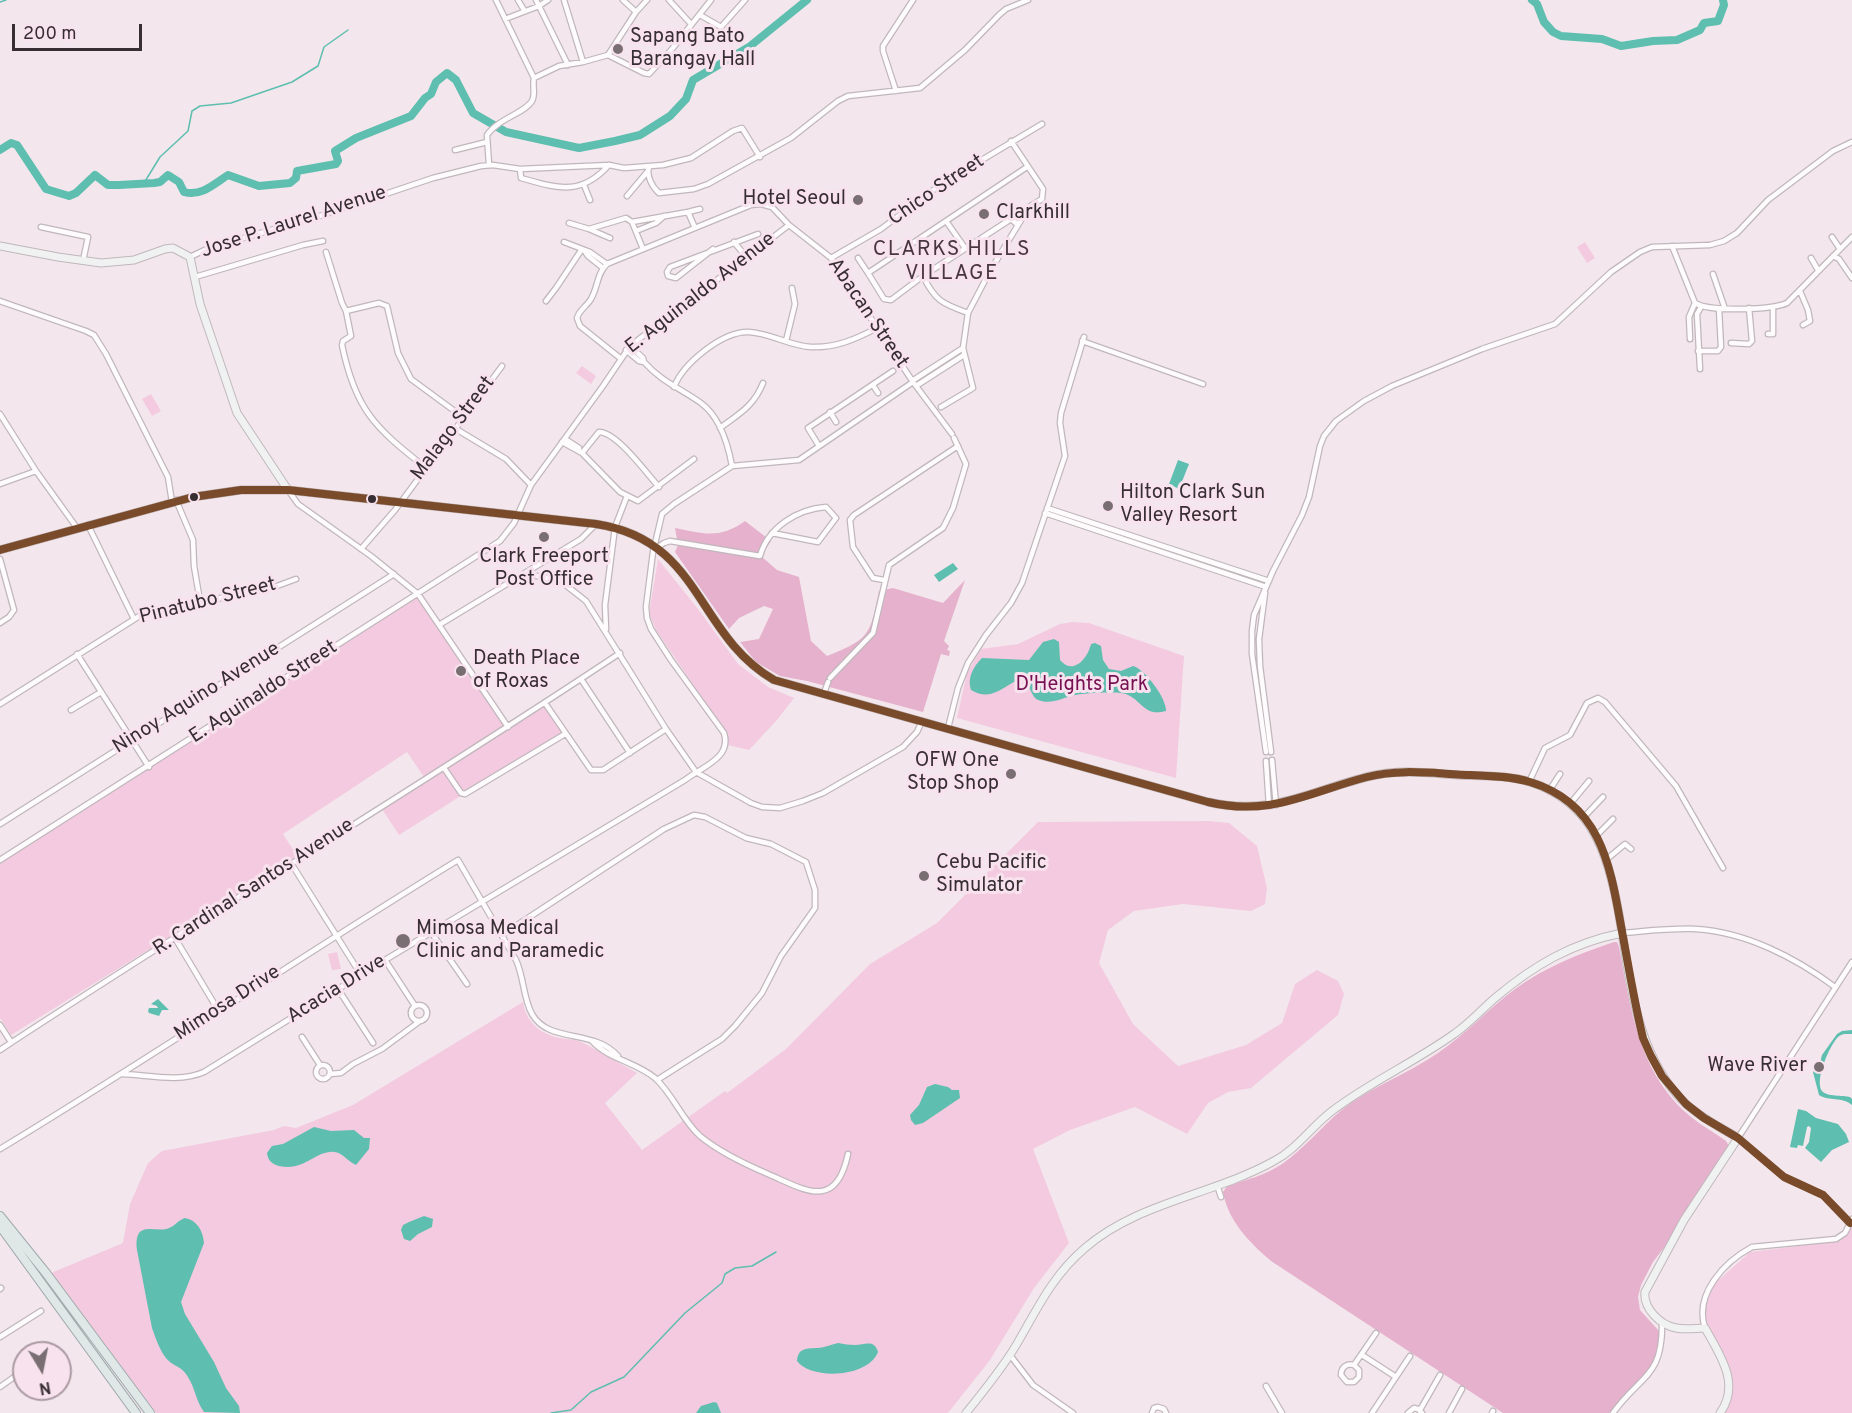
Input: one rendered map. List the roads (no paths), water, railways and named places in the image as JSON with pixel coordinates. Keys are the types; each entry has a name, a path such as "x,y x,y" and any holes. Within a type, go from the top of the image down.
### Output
{"main road":[{"name":"Jose P. Laurel Avenue","path":"0,246 101,263 128,261 173,248 190,257"},
{"path":"190,257 207,326 237,413 288,490"},
{"path":"0,550 174,501 241,490 288,490 596,524 636,534 656,546 679,567 743,658 774,680 1216,804 1237,807 1272,805 1386,773 1479,776 1529,782 1550,791 1570,804 1583,818 1596,836 1607,859 1640,1025 1651,1056 1673,1090 1686,1104 1704,1119 1738,1138 1684,1220 1645,1292 1645,1304 1662,1320 1675,1328 1705,1328 1729,1379 1729,1396 1720,1413"},
{"path":"966,1413 1010,1355 1051,1284 1068,1264 1094,1240 1134,1218 1265,1166 1286,1154 1337,1107 1454,1034 1508,987 1539,965 1587,941 1622,933"},
{"path":"0,1216 150,1413"},
{"path":"0,1226 136,1413"}],"street":[{"path":"496,0 534,78 534,95 526,108 502,121 487,135 489,165 520,169 609,165 648,169 686,161 699,155 733,131 742,128 760,157"},
{"path":"518,0 524,10"},
{"path":"536,0 568,65"},
{"path":"505,19 539,6 548,0"},
{"path":"564,0 583,62"},
{"path":"623,0 636,12"},
{"path":"534,78 554,67 608,55 636,12 647,0"},
{"path":"669,0 691,24"},
{"path":"608,55 649,74 711,0"},
{"path":"700,15 720,27 745,0"},
{"path":"896,91 882,51 913,0"},
{"path":"648,169 655,189 659,192 676,192 708,184 791,138 838,101 848,96 920,88 965,50 1006,9 1028,0"},
{"name":"Chico Street","path":"831,258 881,229 940,185 1042,124"},
{"path":"858,258 884,299 891,300 923,276 1042,199 1043,189 1011,141"},
{"path":"455,150 487,142"},
{"path":"1268,752 1254,666 1252,631 1254,615 1302,515 1309,497 1324,436 1336,421 1364,401 1392,386 1482,349 1555,324 1611,272 1635,255 1652,247 1710,245 1724,241 1737,233 1768,200 1833,151 1852,142"},
{"name":"Jose P. Laurel Avenue","path":"190,257 209,248 323,215 433,178 489,165"},
{"path":"520,169 519,177 545,186 571,188 584,185 609,165"},
{"path":"868,273 1027,168"},
{"path":"627,196 648,169"},
{"path":"584,185 590,200"},
{"name":"Abacan Street","path":"605,266 751,205 761,204 772,207 789,225 831,258 914,383 951,434 966,465 948,519 942,528 894,560 884,580"},
{"path":"941,407 973,388 963,348 968,314 990,271 1029,207"},
{"path":"632,222 700,209"},
{"path":"688,212 695,228"},
{"path":"636,231 656,223 664,216"},
{"path":"590,229 627,218 632,222 643,249"},
{"path":"1011,219 1018,225"},
{"path":"946,221 965,248"},
{"path":"569,223 610,238"},
{"name":"E. Aguinaldo Avenue","path":"518,515 531,485 628,348 789,225"},
{"path":"41,227 88,237 83,261"},
{"path":"713,249 676,278 669,276 670,267 713,249 758,234"},
{"path":"1832,237 1840,249"},
{"path":"1672,246 1695,303 1701,307 1773,308 1787,303 1852,237"},
{"path":"195,277 323,241"},
{"path":"564,242 583,250 605,266 590,300 579,313 578,323 620,358"},
{"path":"734,242 747,258"},
{"path":"546,301 583,250"},
{"path":"326,252 346,311 351,336 343,341 342,345 353,388 378,427 425,467"},
{"path":"1833,256 1839,259 1852,278"},
{"path":"1811,258 1818,270"},
{"path":"688,259 693,266"},
{"path":"1698,351 1718,351 1721,347 1722,309 1713,274"},
{"path":"923,276 931,292 939,301 968,314"},
{"path":"786,341 795,304 792,288"},
{"path":"1800,291 1810,321 1803,325"},
{"path":"0,301 70,324 94,335 106,354 168,477 174,501 193,540 194,566 200,601"},
{"path":"346,311 379,303 387,306 398,352 411,380 464,418"},
{"path":"1690,339 1689,317 1695,303"},
{"path":"1700,369 1697,314 1701,307"},
{"path":"1731,343 1749,344 1752,341 1749,308"},
{"path":"1768,334 1773,334 1773,308"},
{"path":"674,387 689,365 713,345 728,337 749,332 798,345 830,346 848,342 877,328"},
{"path":"948,728 958,688 968,663 1017,594 1065,456 1060,423 1061,413 1083,339 1203,384"},
{"path":"628,348 643,358 644,362 661,379 702,404 713,416 729,448 732,466 799,460 963,348"},
{"path":"914,383 964,355"},
{"name":"Malago Street","path":"361,549 401,501 502,366"},
{"path":"819,446 808,428 893,371"},
{"path":"720,428 750,405 757,397 763,383"},
{"path":"873,385 878,393"},
{"path":"830,412 836,422"},
{"path":"0,414 36,471 77,528"},
{"path":"456,429 506,459 531,485"},
{"path":"581,452 599,432 604,432 625,448 659,487"},
{"path":"563,440 579,448 614,486 627,496 641,501 694,459"},
{"path":"824,693 829,680 873,633 880,609 884,580 873,578 853,547 850,520 854,515 958,446"},
{"name":"Acacia Drive","path":"122,1074 192,1077 204,1072 722,755 726,745 719,726 668,655 648,622 646,607 662,514 732,466"},
{"path":"0,484 36,471"},
{"path":"288,490 298,504 361,549 418,594 508,727"},
{"path":"606,632 606,605 615,527 627,496"},
{"path":"656,546 670,541 760,556 763,545 772,533 785,521 812,508 826,507 836,518 818,542 772,533"},
{"path":"1046,510 1269,581"},
{"path":"1046,510 1265,589"},
{"name":"E. Aguinaldo Street","path":"0,860 500,541 510,530 518,515"},
{"path":"439,625 581,539 596,524"},
{"path":"88,525 134,619"},
{"path":"0,559 2,575 14,610 0,623"},
{"name":"Ninoy Aquino Avenue","path":"0,824 394,574"},
{"path":"525,574 554,579 572,589 586,601 666,729 696,772 751,803 771,808 790,805 823,793 903,747 917,732 922,721"},
{"name":"Pinatubo Street","path":"0,704 134,619 157,610 277,586 296,579"},
{"name":"R. Cardinal Santos Avenue","path":"0,1050 291,863 444,768 620,653"},
{"path":"77,654 149,767"},
{"path":"581,679 630,753"},
{"path":"71,710 101,692"},
{"path":"1529,782 1545,748 1570,735 1587,703 1598,698 1605,702 1676,786 1723,868"},
{"path":"545,703 591,770 603,770 666,729"},
{"path":"444,768 461,794 465,794 565,734"},
{"path":"1269,760 1272,805"},
{"path":"1550,791 1560,774"},
{"path":"1570,804 1588,781"},
{"path":"1583,818 1603,797"},
{"path":"502,935 664,829 694,815 705,817 739,835 771,844 806,862 815,890 815,908 781,956 762,993 722,1039 657,1080"},
{"path":"1596,836 1613,819"},
{"path":"1607,859 1625,844 1631,849"},
{"name":"Mimosa Drive","path":"0,1149 458,860 483,903"},
{"path":"291,863 361,975"},
{"path":"483,903 520,968 527,1001 535,1018 555,1032 580,1036 606,1046 618,1056 648,1072 657,1080 700,1135 710,1142 748,1166 798,1188 815,1192 833,1186 840,1179 848,1154"},
{"path":"1622,933 1694,929 1732,934 1778,952 1814,971 1835,987"},
{"path":"431,932 467,984"},
{"path":"175,938 219,1010"},
{"path":"385,960 415,1006"},
{"path":"1705,1328 1702,1316 1707,1291 1718,1275 1743,1252 1752,1247 1836,1239 1845,1233 1851,1221 1823,1195 1784,1177 1738,1138 1852,962"},
{"path":"338,989 373,1043"},
{"path":"320,1065 316,1071 318,1077 325,1079 330,1074 341,1073 382,1049 426,1017 427,1012 423,1006 415,1006"},
{"path":"415,1006 411,1015 415,1020 420,1021"},
{"path":"0,1025 11,1042"},
{"path":"302,1037 320,1065"},
{"path":"320,1065 327,1065 330,1074"},
{"path":"1217,1185 1221,1197"},
{"path":"0,1337 41,1311"},
{"path":"1613,1413 1658,1362 1662,1341 1662,1320"},
{"path":"1354,1365 1376,1333"},
{"path":"1010,1355 1033,1385 1073,1413"},
{"path":"1362,1355 1396,1377"},
{"path":"1372,1413 1410,1356"},
{"path":"1347,1365 1354,1365 1359,1370 1359,1377 1354,1382 1347,1382 1342,1377 1342,1370 1347,1365"},
{"path":"1408,1413 1414,1408 1421,1412 1440,1375"},
{"path":"1266,1386 1282,1413"},
{"path":"1449,1413 1462,1389"},
{"path":"1152,1413 1154,1408 1158,1407 1164,1409 1166,1413"}],"waterway":[{"path":"0,2 6,0"},
{"path":"0,150 11,143 17,145 46,189 69,196 76,193 95,175 108,185 154,183 160,182 168,175 179,182 184,192 190,193 207,189 228,175 259,186 290,183 296,178 297,171 336,164 338,161 335,151 356,138 411,116 431,94 436,82 447,73 456,80 473,113 506,132 579,148 640,135 670,116 686,99 693,80 749,47 807,0"},
{"path":"1532,0 1537,4 1544,22 1553,32 1561,36 1602,39 1621,46 1677,40 1700,30 1704,23 1718,21 1724,5 1723,0"},
{"path":"144,183 160,157 188,131 192,111 200,106 231,103 292,82 318,66 324,47 348,30"},
{"path":"551,1413 571,1410 591,1392 624,1377 685,1313 722,1283 725,1274 735,1268 752,1266 776,1252"}],"place":[{"name":"Sapang Bato Barangay Hall","path":"618,49"},
{"name":"Hotel Seoul","path":"858,200"},
{"name":"Clarkhill","path":"984,214"},
{"name":"Hilton Clark Sun Valley Resort","path":"1108,506"},
{"name":"Clark Freeport Post Office","path":"544,537"},
{"name":"Death Place of Roxas","path":"461,671"},
{"name":"OFW One Stop Shop","path":"1011,774"},
{"name":"Cebu Pacific Simulator","path":"924,876"},
{"name":"Mimosa Medical Clinic and Paramedic","path":"403,941"},
{"name":"Wave River","path":"1819,1067"}],"district":[{"name":"CLARKS HILLS VILLAGE","path":"952,263"}],"park label":[{"name":"D'Heights Park","path":"1082,686"}]}
